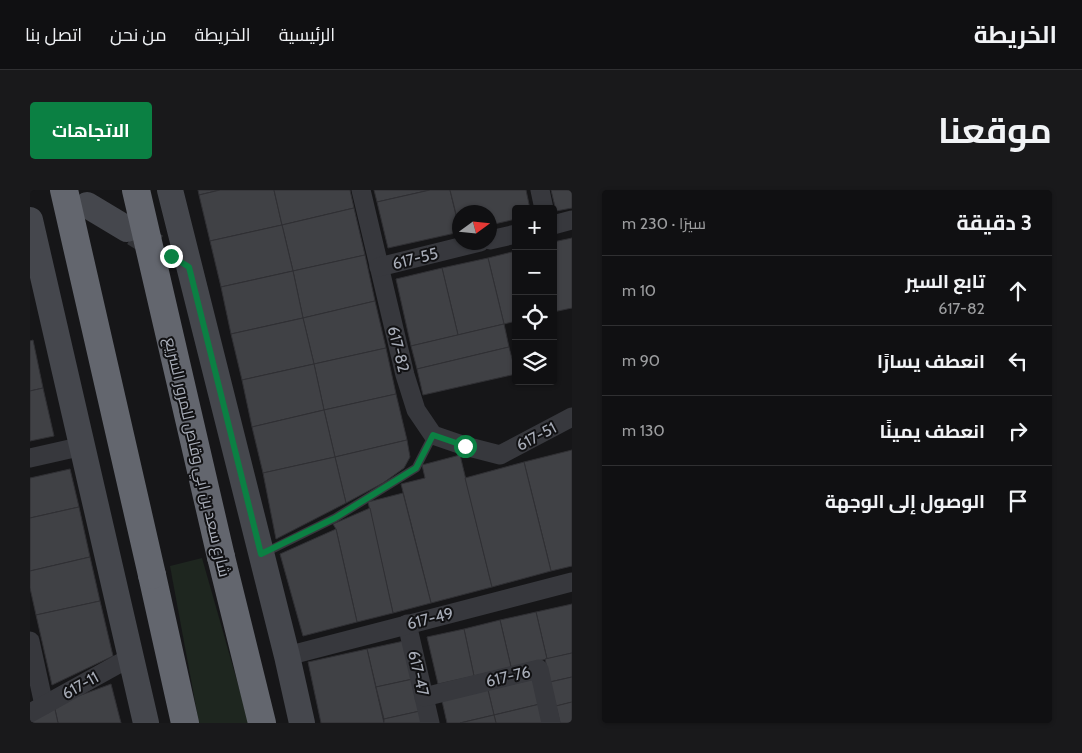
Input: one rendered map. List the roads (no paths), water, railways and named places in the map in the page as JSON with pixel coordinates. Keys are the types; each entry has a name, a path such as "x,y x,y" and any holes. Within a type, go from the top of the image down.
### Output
{"highway":[{"path":"64,190 184,723"},
{"name":"شارع سعد بن ابي وقاص للمرور السريع","path":"136,190 221,557 262,723"}],"street":[{"path":"170,190 180,261 261,554 302,723"},
{"name":"617-82","path":"361,190 405,375 416,410 433,435"},
{"path":"540,190 543,205"},
{"path":"87,205 127,229"},
{"path":"30,220 146,723"},
{"path":"557,224 572,220"},
{"path":"497,238 512,235"},
{"name":"617-55","path":"379,267 452,249"},
{"name":"617-51","path":"433,435 500,455 572,417"},
{"path":"30,458 83,446"},
{"name":"617-49","path":"287,656 572,582"},
{"name":"617-47","path":"407,624 430,723"},
{"path":"30,641 37,709"},
{"name":"617-11","path":"37,709 131,657"},
{"name":"617-76","path":"424,696 539,669 551,723"}],"lane":[{"path":"261,554 335,518 416,468 433,435"}],"tunnel":[{"path":"134,233 171,256"}]}
